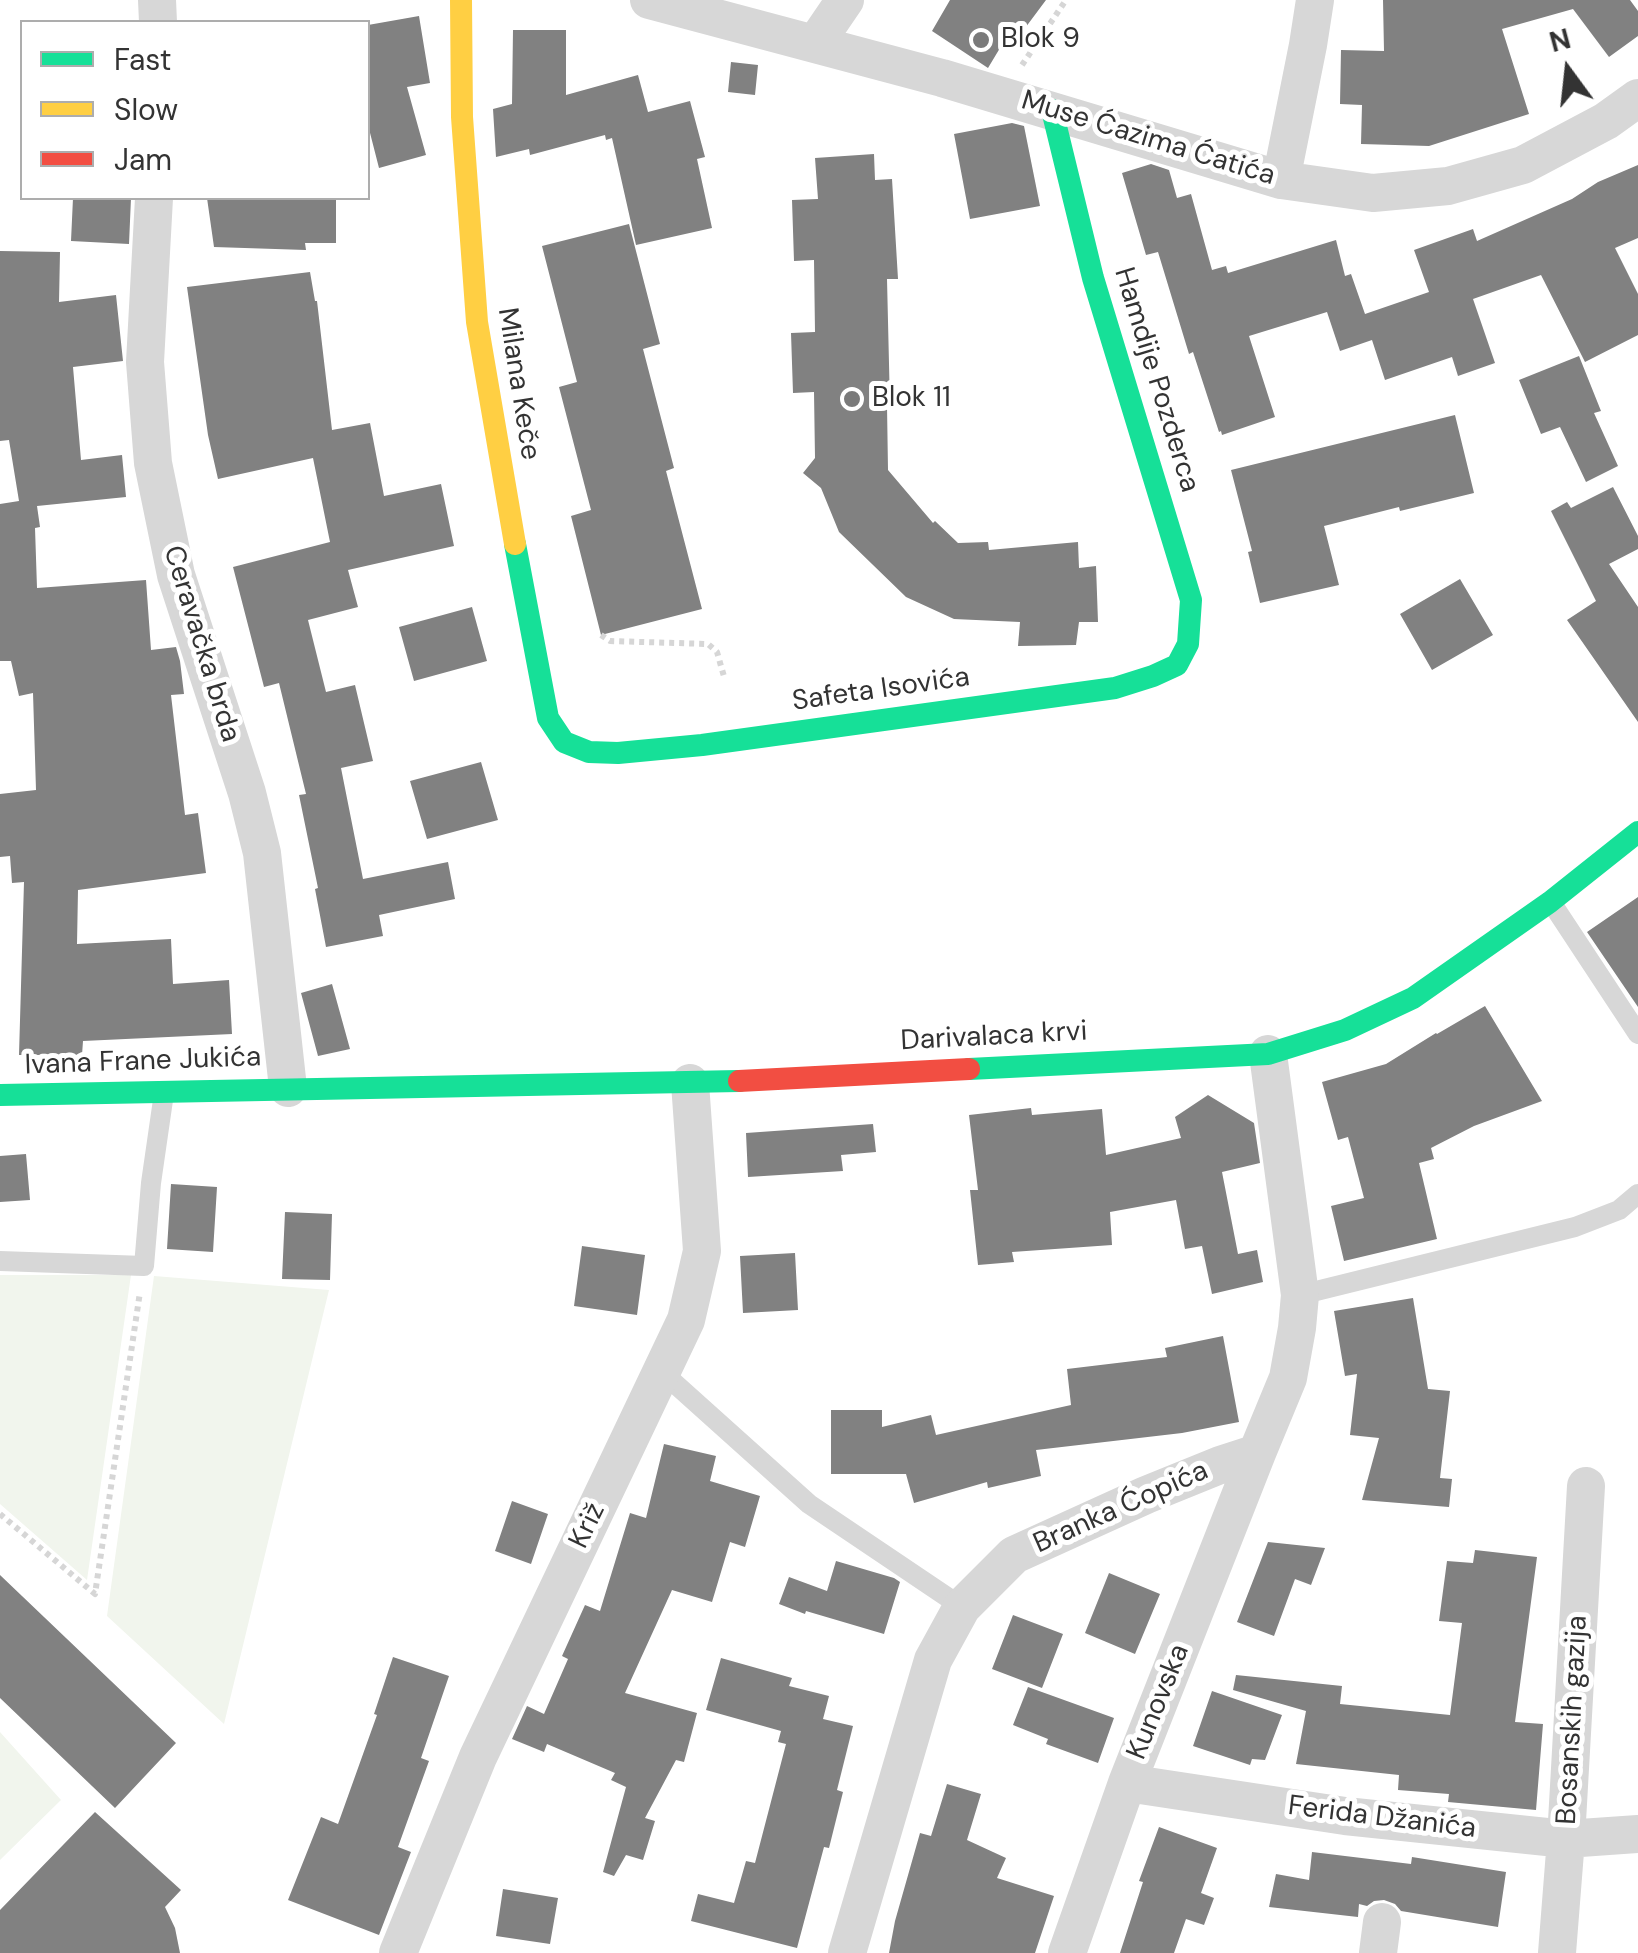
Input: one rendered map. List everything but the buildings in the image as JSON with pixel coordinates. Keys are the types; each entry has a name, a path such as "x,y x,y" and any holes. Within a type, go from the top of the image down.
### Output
{"street":[{"name":"Milana Keče","path":"460,0 471,259 500,464 548,718 564,742 589,752"},
{"name":"Muse Ćazima Ćatića","path":"654,0 1001,95 1281,180 1373,194 1448,186 1523,165 1606,121 1638,98"},
{"path":"815,44 845,0"},
{"path":"1281,180 1315,0"},
{"name":"Hamdije Pozderca","path":"1052,110 1093,278 1191,600 1188,644 1177,665"},
{"name":"Ceravačka brda","path":"154,200 145,362 153,463 176,575 247,793 262,853 288,1088"},
{"name":"Safeta Isovića","path":"589,752 702,745 1115,688 1177,665"},
{"name":"Darivalaca krvi","path":"288,1088 690,1082 1268,1054 1346,1030 1414,998 1550,902 1638,832"},
{"path":"1257,1454 1288,1378 1300,1295 1268,1054"},
{"name":"Križ","path":"398,1953 478,1757 686,1320 702,1251 690,1082"},
{"name":"Ivana Frane Jukića","path":"0,1095 288,1088"},
{"name":"Branka Ćopića","path":"846,1953 933,1660 962,1607 1014,1555 1146,1495 1257,1454"},
{"name":"Kunovska","path":"1067,1953 1127,1783 1257,1454"},
{"name":"Bosanskih gazija","path":"1557,1953 1586,1486"},
{"name":"Ferida Džanića","path":"1127,1783 1345,1816 1566,1838 1638,1834"}],"lane":[{"path":"1550,902 1638,1034"},
{"path":"0,1261 144,1266 164,1093"},
{"path":"1300,1295 1575,1227 1618,1210 1638,1194"},
{"path":"662,1372 809,1504 962,1607"}],"path":[{"path":"1001,95 1066,0"},
{"path":"602,635 610,641 708,644 718,652 724,680"},
{"path":"0,1514 95,1594 144,1266"}],"shaded area":[{"path":"0,1275 131,1275 87,1580 0,1504"},
{"path":"154,1276 329,1290 224,1724 107,1616"},
{"path":"0,1732 61,1800 0,1860"}],"traffic: fast":[{"path":"515,544 548,718 564,742 589,752 702,745 1115,688 1177,665 1188,644 1191,600 1093,278 1052,110"},
{"path":"969,1069 1268,1054 1345,1030 1413,998 1550,902 1638,832"},
{"path":"0,1095 739,1081"}],"traffic: slow":[{"path":"461,0 462,117 477,322 515,544"}],"traffic: jam":[{"path":"739,1081 969,1069"}],"place":[{"name":"Blok 9","path":"981,40"},
{"name":"Blok 11","path":"852,399"}]}
